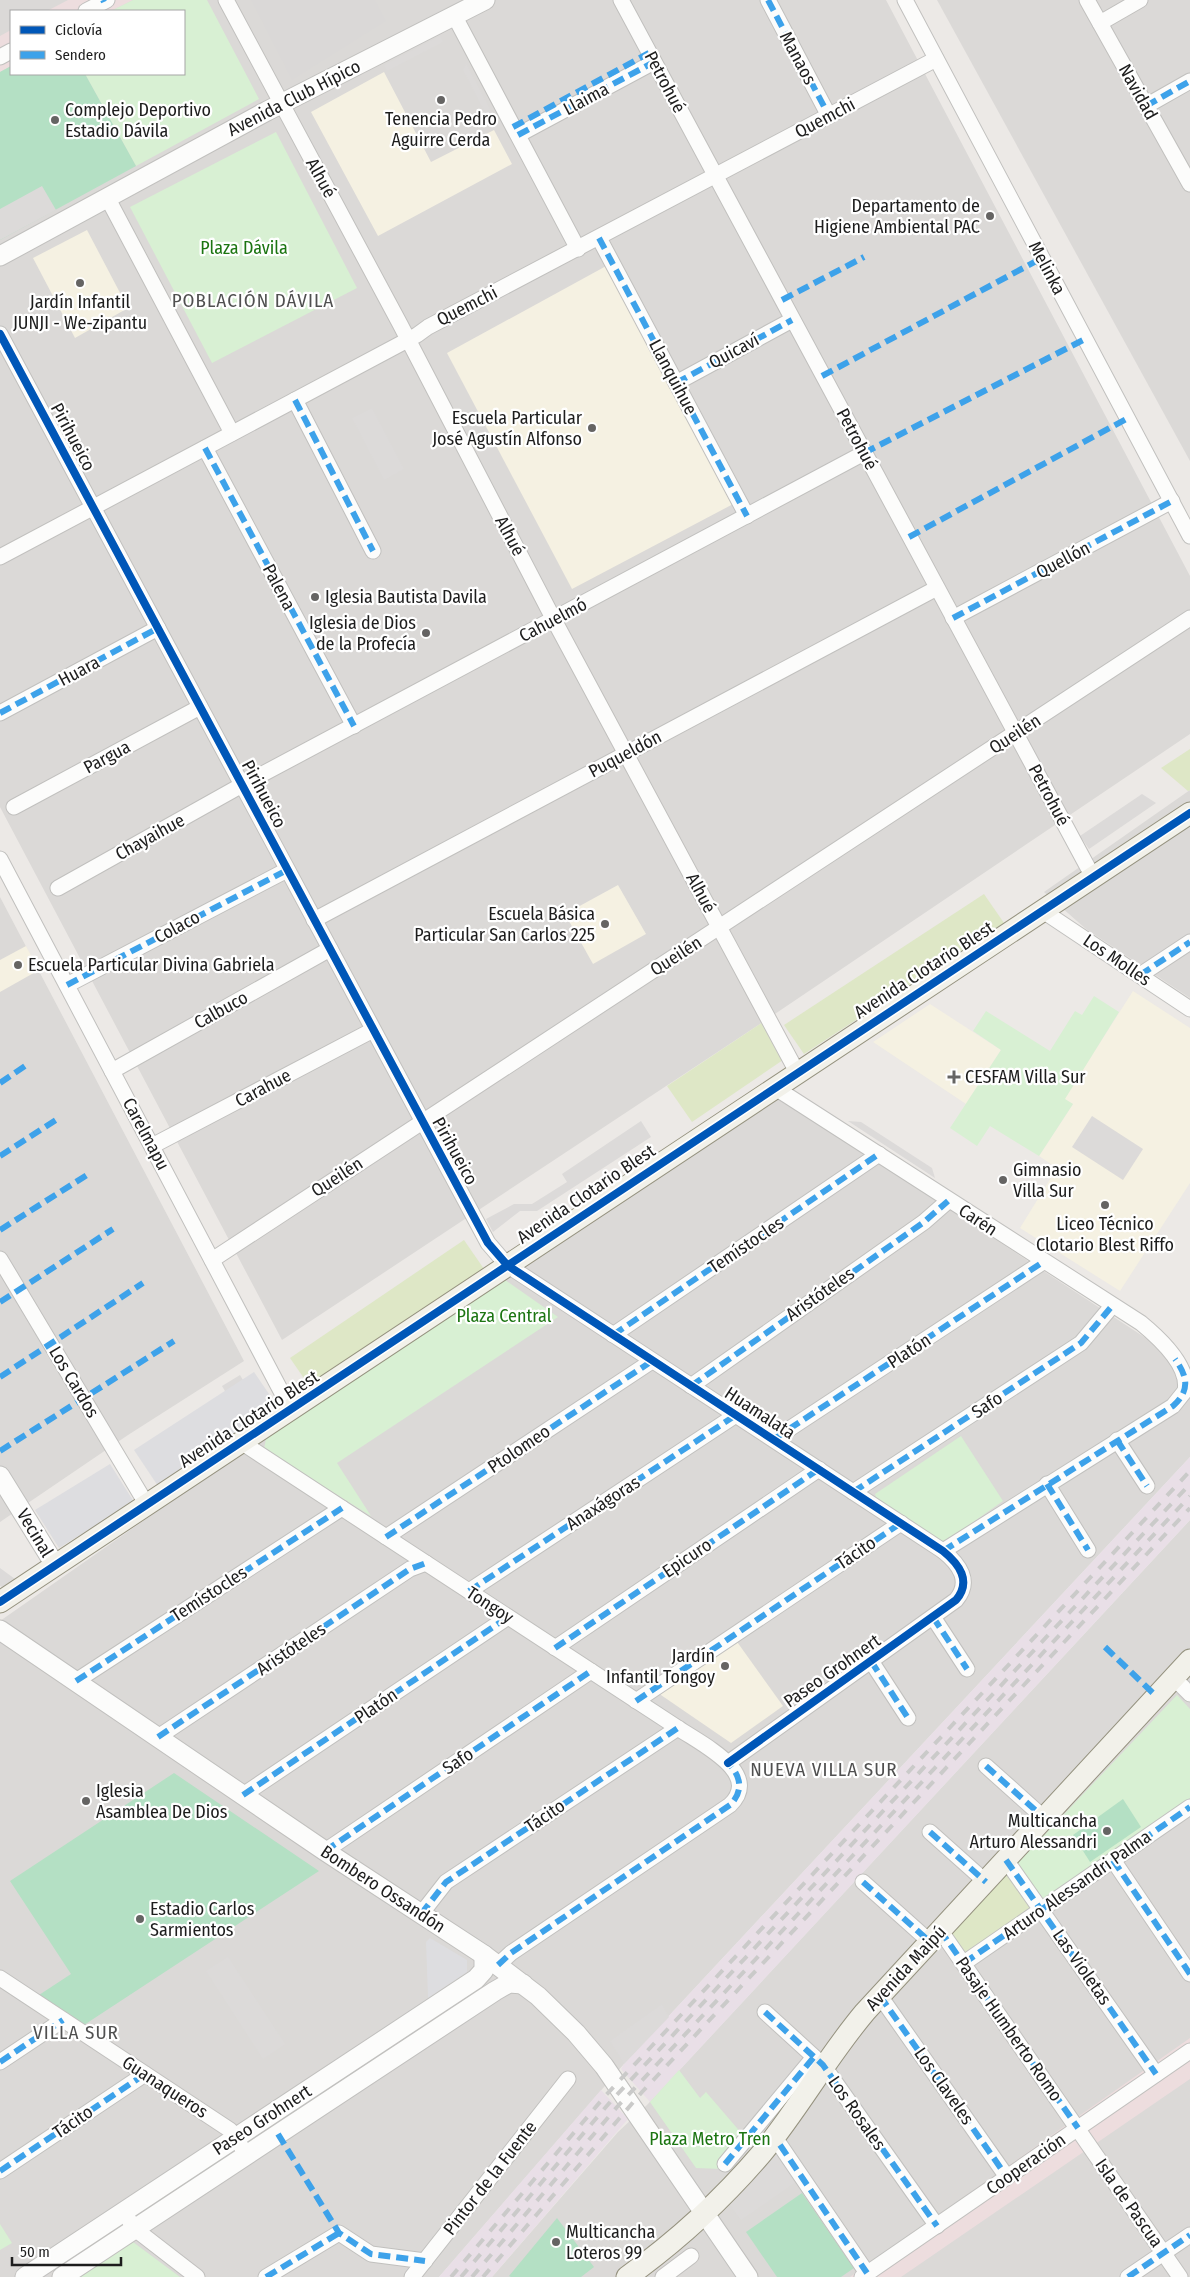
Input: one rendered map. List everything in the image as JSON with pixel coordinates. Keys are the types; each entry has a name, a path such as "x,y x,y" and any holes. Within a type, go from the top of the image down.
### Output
{"main road":[{"name":"Avenida Clotario Blest","path":"0,1602 774,1087 1190,813"},
{"name":"Avenida Maipú","path":"628,2277 675,2241 704,2214 762,2153 819,2061 1190,1660"}],"street":[{"name":"Alhué","path":"226,0 400,324 554,620 797,1072"},
{"name":"Avenida Club Hípico","path":"0,256 281,105 485,0"},
{"name":"Petrohué","path":"621,0 1093,877"},
{"name":"Manaos","path":"768,0 829,116"},
{"name":"Melinka","path":"905,0 1190,536"},
{"name":"Navidad","path":"1087,0 1190,184"},
{"path":"1100,23 1140,0"},
{"path":"88,10 105,1"},
{"path":"455,17 578,249"},
{"name":"Llaima","path":"515,131 652,58"},
{"name":"Quemchi","path":"0,556 295,400 428,327 936,59"},
{"path":"1146,106 1190,81"},
{"path":"107,197 232,433"},
{"name":"Llanquihue","path":"599,238 748,516"},
{"name":"Quicaví","path":"676,383 792,320"},
{"name":"Pirihueico","path":"0,334 488,1244 507,1265"},
{"path":"295,400 373,551"},
{"name":"Palena","path":"205,448 354,726"},
{"name":"Cahuelmó","path":"242,785 864,453"},
{"name":"Quellón","path":"953,618 1172,501"},
{"name":"Puqueldón","path":"314,920 937,588"},
{"name":"Queilén","path":"212,1260 1190,618"},
{"name":"Huara","path":"0,713 158,628"},
{"name":"Pargua","path":"14,807 200,707"},
{"name":"Chayaihue","path":"58,888 242,785"},
{"name":"Carelmapu","path":"0,859 291,1410"},
{"name":"Colaco","path":"67,985 287,870"},
{"name":"Los Molles","path":"1043,911 1190,1009"},
{"path":"1140,975 1190,942"},
{"name":"Calbuco","path":"112,1071 330,949"},
{"name":"Carahue","path":"152,1146 373,1030"},
{"name":"Carén","path":"774,1087 1148,1329 1175,1359 1186,1380 1186,1386 1182,1397 1173,1406 1118,1440"},
{"name":"Temístocles","path":"613,1335 879,1154"},
{"name":"Aristóteles","path":"691,1386 924,1222 948,1201"},
{"name":"Los Cardos","path":"0,1259 147,1505"},
{"name":"Platón","path":"774,1439 1043,1262"},
{"name":"Huamalata","path":"507,1265 943,1551 955,1561 964,1578 961,1593 952,1602"},
{"name":"Safo","path":"853,1492 1081,1343 1112,1306"},
{"name":"Ptolomeo","path":"386,1537 652,1361"},
{"name":"Anaxágoras","path":"469,1592 736,1415"},
{"path":"943,1551 1118,1440 1147,1486"},
{"name":"Tongoy","path":"241,1442 678,1728 732,1767"},
{"name":"Epicuro","path":"555,1648 818,1469"},
{"name":"Vecinal","path":"0,1476 54,1565"},
{"path":"1047,1484 1088,1550"},
{"name":"Temístocles","path":"76,1681 342,1508"},
{"name":"Tácito","path":"636,1701 900,1523"},
{"name":"Aristóteles","path":"158,1738 410,1569 426,1563"},
{"name":"Paseo Grohnert","path":"732,1767 952,1602"},
{"name":"Platón","path":"243,1795 508,1617"},
{"path":"933,1617 967,1668"},
{"name":"Bombero Ossandón","path":"0,1630 325,1851 491,1960 558,2014 591,2049 748,2277"},
{"name":"Paseo Grohnert","path":"871,1661 908,1718"},
{"name":"Safo","path":"325,1851 591,1671"},
{"path":"1174,1678 1190,1694"},
{"name":"Tácito","path":"421,1914 446,1882 678,1728"},
{"path":"986,1766 1044,1818"},
{"path":"491,1960 511,1953 730,1805 740,1790 732,1767"},
{"name":"Arturo Alessandri Palma","path":"964,1963 1113,1860 1188,1813"},
{"path":"930,1832 986,1882"},
{"name":"Las Violetas","path":"1006,1860 1156,2074"},
{"path":"1113,1860 1190,1974"},
{"name":"Pasaje Humberto Romo","path":"863,1882 935,1936 964,1963 1078,2128"},
{"name":"Paseo Grohnert","path":"25,2277 482,1974 485,1966 491,1960"},
{"name":"Guanaqueros","path":"0,1978 230,2130 247,2155"},
{"name":"Paseo Grohnert","path":"62,2277 503,1986 509,1983 523,1984"},
{"name":"Los Claveles","path":"880,1996 1007,2177"},
{"name":"Los Rosales","path":"765,2012 819,2061 937,2226"},
{"path":"0,2062 63,2020"},
{"name":"Cooperación","path":"864,2275 1190,2051"},
{"name":"Avenida Maipú","path":"725,2164 819,2061"},
{"path":"347,2064 358,2081"},
{"name":"Tácito","path":"0,2171 145,2074"},
{"name":"Pintor de la Fuente","path":"412,2277 568,2079"},
{"name":"Isla de Pascua","path":"1078,2128 1180,2277"},
{"path":"780,2145 864,2275"},
{"path":"123,2212 135,2229 197,2277"},
{"path":"266,2277 339,2234 371,2254 424,2260"},
{"path":"1128,2277 1190,2235"},
{"path":"663,2277 691,2256"}],"shaded area":[{"path":"0,0 886,0 1190,576 1190,734 763,1022 282,1340 0,807"},
{"path":"68,0 133,0 113,10 49,10"},
{"path":"251,0 375,0 386,21 292,80"},
{"path":"937,0 1190,0 1190,461"},
{"path":"10,31 10,67 0,72 0,36"},
{"path":"440,36 443,42 387,71 384,65"},
{"path":"466,63 498,124 494,130 463,70"},
{"path":"384,72 431,162 494,130 512,164 378,236 311,112"},
{"path":"42,186 56,210 0,240 0,209"},
{"name":"Jardín Infantil JUNJI - We-zipantu","path":"87,230 128,308 75,338 33,258"},
{"name":"Escuela Particular José Agustín Alfonso","path":"608,265 737,502 572,589 447,353"},
{"path":"372,408 404,469 384,480 352,418"},
{"path":"1190,790 1190,998 1086,929 1044,892"},
{"path":"1142,794 1156,803 1089,849 1080,836"},
{"name":"Escuela Básica Particular San Carlos 225","path":"618,885 646,934 593,964 565,914"},
{"path":"0,897 244,1361 128,1435 0,1522"},
{"name":"Escuela Particular Divina Gabriela","path":"26,946 39,970 0,992 0,960"},
{"path":"1133,991 1190,1028 1190,1183 1120,1291 1020,1228 1057,1168 1039,1156 1073,1104 1064,1099"},
{"name":"CESFAM Villa Sur","path":"930,1004 1001,1050 966,1104 873,1042"},
{"path":"778,1097 1190,1367 1190,1457 624,2064 439,2277 0,2277 0,1621 239,1454"},
{"path":"1092,1116 1143,1149 1123,1180 1072,1147"},
{"path":"641,1121 651,1137 537,1211 520,1211 493,1232 486,1219 514,1204 532,1204 567,1182 562,1174"},
{"path":"848,1121 861,1122 932,1168 935,1178"},
{"path":"254,1372 280,1410 160,1489 134,1450"},
{"path":"240,1375 250,1392 232,1403 222,1386"},
{"path":"1190,1457 1190,1520 650,2102 621,2069 624,2064"},
{"path":"110,1464 134,1502 59,1548 35,1510"},
{"path":"1190,1520 1190,2277 492,2277 618,2132 647,2105"},
{"path":"0,1568 15,1579 2,1587 0,1586"},
{"name":"Jardín Infantil Tongoy","path":"735,1639 783,1706 731,1743 658,1693"},
{"path":"430,1938 467,1960 467,1972 428,1998 426,1942"},
{"path":"228,1957 285,2044 263,2059 206,1971"},
{"path":"662,2004 669,2017 624,2064 610,2041"},
{"path":"1190,2038 1190,2079 901,2277 850,2277"},
{"path":"601,2090 628,2119 492,2277 439,2277"},
{"path":"775,2151 797,2181 741,2220 727,2201"}],"green space":[{"path":"133,0 207,0 259,99 136,166 86,75 185,75 185,10 113,10"},
{"name":"Complejo Deportivo Estadio Dávila","path":"10,67 10,75 86,75 136,166 0,240 0,72"},
{"name":"Plaza Dávila","path":"276,132 357,288 212,363 130,207"},
{"path":"1190,749 1190,790 1188,791 1161,768"},
{"path":"984,894 1004,923 804,1054 784,1025"},
{"path":"1094,996 1119,1012 1065,1099 1073,1104 1039,1156 990,1126 977,1146 950,1128 1001,1050 973,1031 986,1011 1050,1051 1075,1011 1082,1015"},
{"path":"763,1022 783,1060 692,1122 667,1086"},
{"path":"464,1240 484,1269 310,1387 290,1358"},
{"name":"Plaza Central","path":"505,1280 558,1317 337,1463 371,1516 264,1449 266,1439"},
{"path":"961,1436 1003,1501 945,1542 939,1541 877,1500 875,1494"},
{"path":"1177,1695 1190,1709 1190,1798 1046,1903 1015,1866"},
{"name":"Estadio Carlos Sarmientos","path":"174,1773 319,1871 84,2025 39,1995 71,1974 10,1881"},
{"name":"Multicancha Arturo Alessandri","path":"1123,1799 1141,1827 1090,1862 1073,1835"},
{"path":"1009,1869 1035,1908 966,1958 949,1933"},
{"name":"Plaza Metro Tren","path":"679,2070 700,2098 706,2092 749,2142 723,2169 696,2168 650,2102"},
{"path":"802,2193 854,2268 841,2277 777,2277 746,2232"},
{"name":"Multicancha Loteros 99","path":"557,2218 594,2267 581,2277 509,2276"},
{"path":"0,2224 12,2243 0,2250"},
{"path":"133,2242 180,2277 78,2277"}],"railway":[{"path":"451,2277 606,2095 1190,1471"},
{"path":"461,2277 611,2101 1190,1484"},
{"path":"472,2277 617,2107 1190,1496"},
{"path":"483,2277 642,2092 1190,1508"}],"marked path":[{"path":"768,0 829,116"},
{"path":"513,127 649,53"},
{"path":"518,135 654,62"},
{"path":"1146,106 1190,81"},
{"path":"599,238 747,516"},
{"path":"782,300 864,257"},
{"path":"822,376 1042,258"},
{"path":"676,383 792,320"},
{"path":"864,453 1085,339"},
{"path":"295,400 373,551"},
{"path":"909,537 1128,418"},
{"path":"205,448 354,726"},
{"path":"953,618 1172,501"},
{"path":"0,713 158,628"},
{"path":"67,985 287,870"},
{"path":"1140,975 1190,942"},
{"path":"0,1083 25,1066"},
{"path":"0,1156 56,1120"},
{"path":"613,1335 879,1154"},
{"path":"0,1230 87,1175"},
{"path":"691,1386 924,1222 948,1201"},
{"path":"0,1302 113,1229"},
{"path":"774,1439 1043,1262"},
{"path":"0,1377 143,1283"},
{"path":"853,1492 1081,1343 1112,1306"},
{"path":"0,1451 174,1341"},
{"path":"943,1551 1173,1406 1185,1389 1185,1378 1175,1359"},
{"path":"386,1537 652,1361"},
{"path":"469,1591 736,1415"},
{"path":"1117,1440 1147,1486"},
{"path":"555,1648 819,1469"},
{"path":"1047,1484 1088,1550"},
{"path":"76,1681 342,1508"},
{"path":"636,1701 901,1523"},
{"path":"158,1737 410,1569 426,1563"},
{"path":"243,1795 508,1617"},
{"path":"933,1617 967,1669"},
{"path":"1105,1647 1156,1696"},
{"path":"871,1661 908,1718"},
{"path":"325,1851 591,1671"},
{"path":"421,1914 446,1882 678,1728"},
{"path":"498,1965 511,1953 730,1805 739,1789 736,1773 728,1763 730,1761"},
{"path":"986,1766 1044,1818"},
{"path":"964,1963 1190,1807"},
{"path":"930,1832 986,1882"},
{"path":"1006,1860 1156,2074"},
{"path":"1113,1860 1190,1974"},
{"path":"863,1882 929,1941"},
{"path":"940,1930 1078,2128"},
{"path":"880,1996 1007,2177"},
{"path":"765,2012 823,2065 937,2226"},
{"path":"0,2062 63,2020"},
{"path":"725,2164 814,2057"},
{"path":"0,2171 145,2074"},
{"path":"278,2134 339,2233 371,2254 425,2261"},
{"path":"780,2145 867,2273"},
{"path":"266,2277 339,2233"},
{"path":"1128,2277 1190,2235"}],"cycle path":[{"path":"0,334 488,1243 507,1265 943,1551 954,1561 962,1573 963,1586 956,1600 728,1763"},
{"path":"0,1602 1190,813"}],"place":[{"name":"Tenencia Pedro Aguirre Cerda","path":"441,100"},
{"name":"Complejo Deportivo Estadio Dávila","path":"55,120"},
{"name":"Departamento de Higiene Ambiental PAC","path":"990,216"},
{"name":"Jardín Infantil JUNJI - We-zipantu","path":"80,283"},
{"name":"Escuela Particular José Agustín Alfonso","path":"592,428"},
{"name":"Iglesia Bautista Davila","path":"315,597"},
{"name":"Iglesia de Dios de la Profecía","path":"426,633"},
{"name":"Escuela Básica Particular San Carlos 225","path":"605,924"},
{"name":"Escuela Particular Divina Gabriela","path":"18,965"},
{"name":"CESFAM Villa Sur","path":"954,1077"},
{"name":"Gimnasio Villa Sur","path":"1003,1180"},
{"name":"Liceo Técnico Clotario Blest Riffo","path":"1105,1205"},
{"name":"Jardín Infantil Tongoy","path":"725,1666"},
{"name":"Iglesia Asamblea De Dios","path":"86,1801"},
{"name":"Multicancha Arturo Alessandri","path":"1107,1831"},
{"name":"Estadio Carlos Sarmientos","path":"140,1919"},
{"name":"Multicancha Loteros 99","path":"556,2242"}],"district":[{"name":"POBLACIÓN DÁVILA","path":"253,300"},
{"name":"NUEVA VILLA SUR","path":"824,1769"},
{"name":"VILLA SUR","path":"76,2032"}]}
